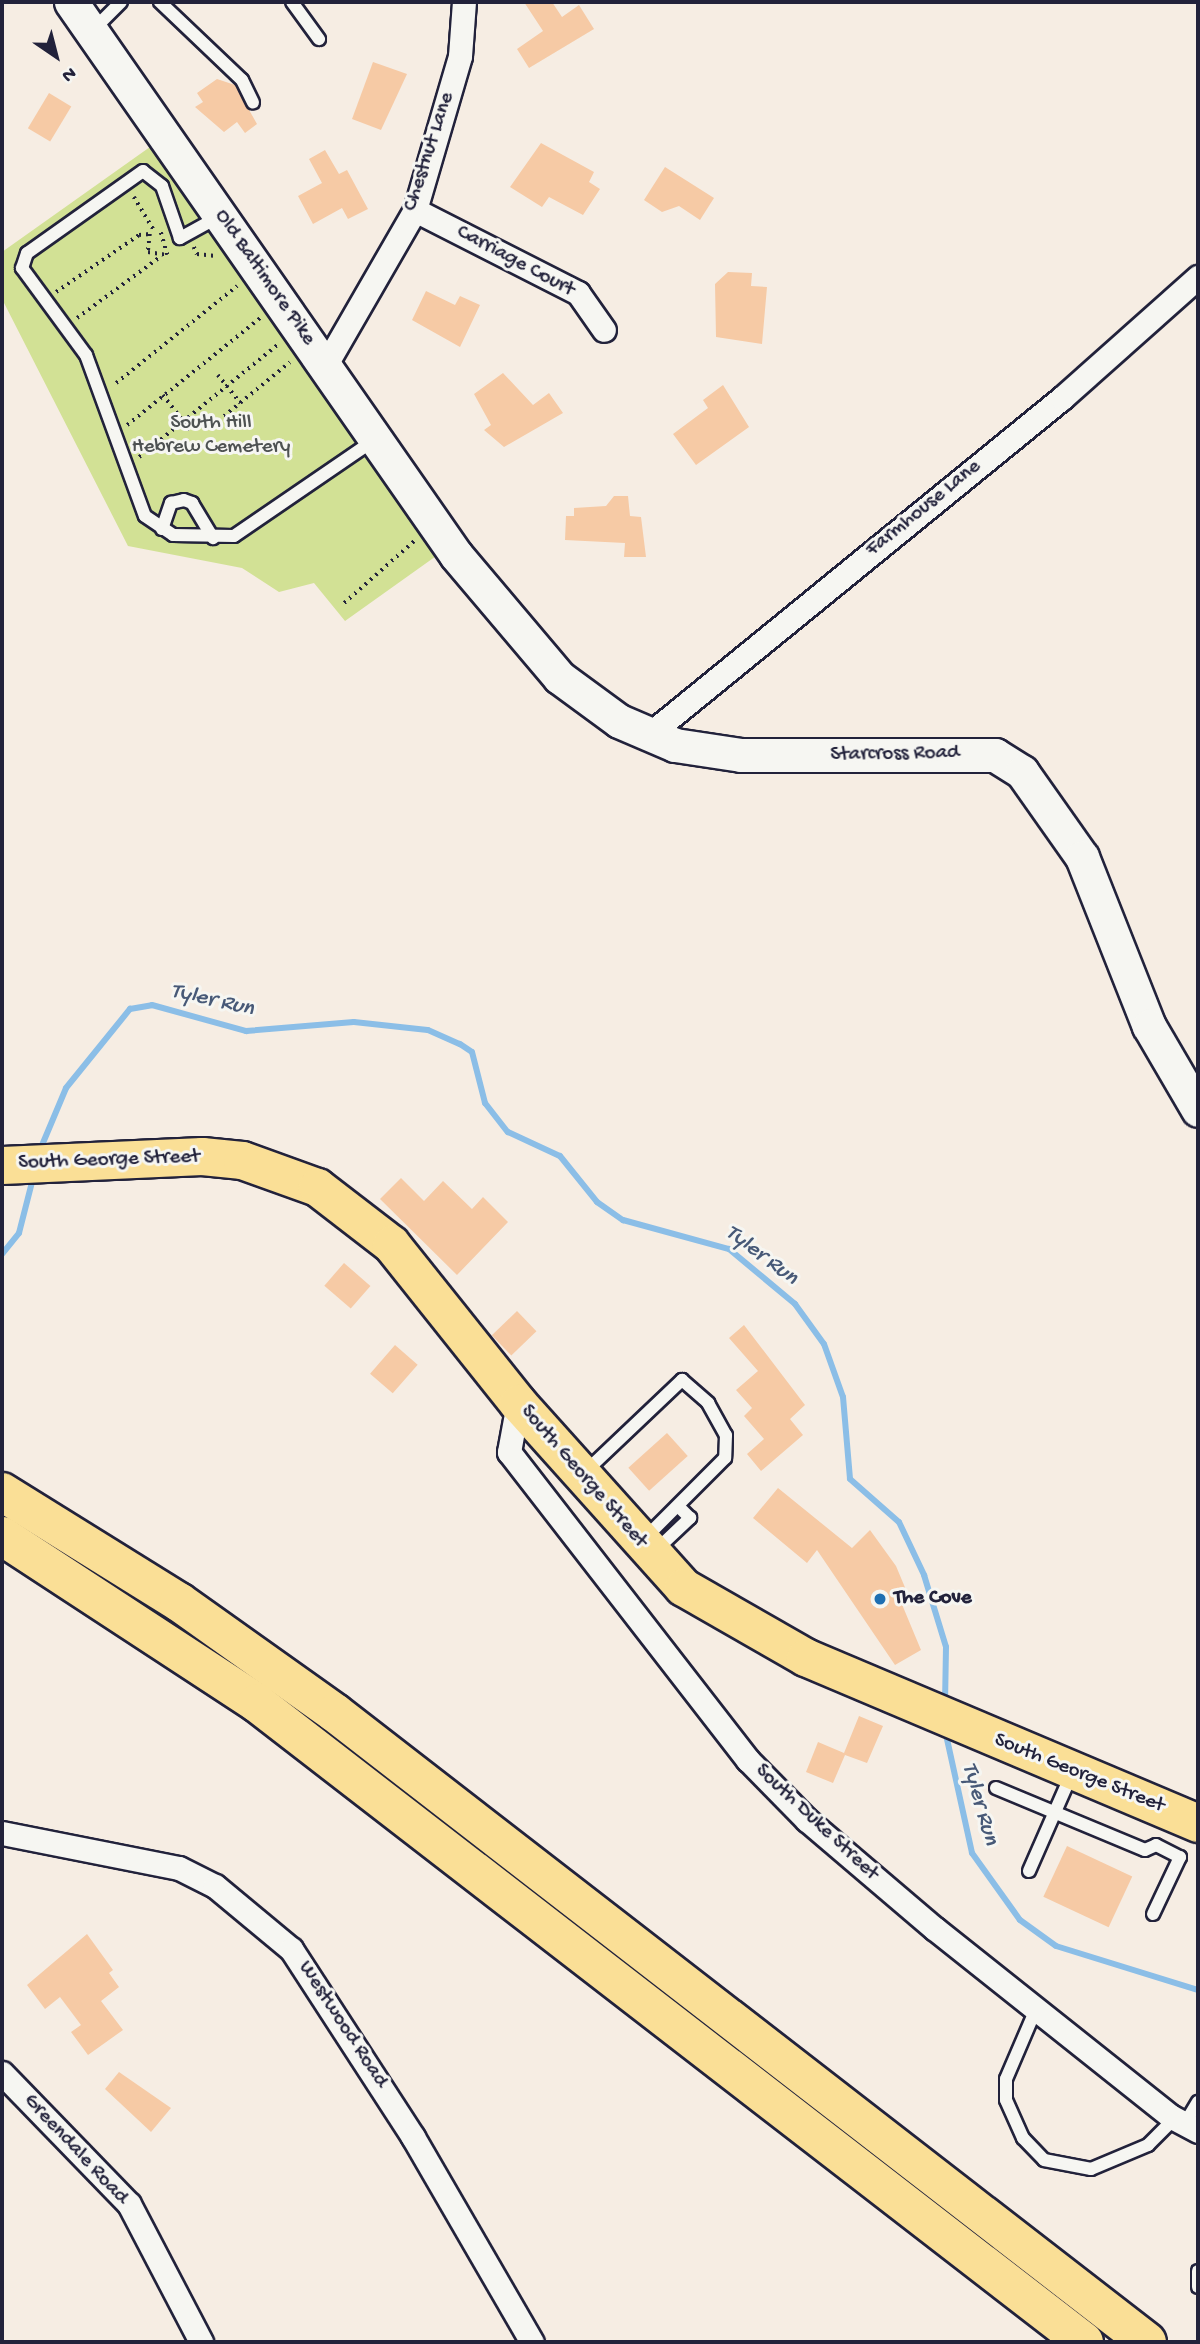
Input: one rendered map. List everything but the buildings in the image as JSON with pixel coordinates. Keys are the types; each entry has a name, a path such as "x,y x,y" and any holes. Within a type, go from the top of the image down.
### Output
{"highway":[{"path":"2,1492 179,1602 335,1713 1147,2342"},
{"path":"2,1536 257,1703 1084,2342"}],"main road":[{"name":"South George Street","path":"25,1164 202,1156 242,1160 317,1187 391,1244 581,1476 645,1550 683,1587 758,1635 929,1712 1198,1823"}],"street":[{"name":"Old Baltimore Pike","path":"71,2 280,301 309,362 375,439 456,555"},
{"name":"Chestnut Lane","path":"309,362 415,209 460,56 464,2"},
{"name":"Carriage Court","path":"415,209 578,293 604,330"},
{"name":"Farmhouse Lane","path":"646,737 1062,398 1198,277"},
{"name":"Starcross Road","path":"456,555 559,677 646,737 741,755 995,755 1022,772 1082,857 1149,1026 1198,1110"},
{"name":"South Duke Street","path":"519,1403 509,1452 748,1760 807,1820 1036,2009 1189,2127"},
{"name":"Westwood Road","path":"2,1833 180,1868 215,1886 291,1949 413,2137 532,2342"},
{"name":"Greendale Road","path":"2,2073 129,2204 201,2342"}],"lane":[{"path":"92,31 121,2"},
{"path":"160,2 242,80 253,103"},
{"path":"292,2 319,39"},
{"path":"220,216 180,239 162,186 143,171 27,253 22,268 86,355 145,516 162,529 213,538 234,536 257,524 375,439"},
{"path":"162,529 172,503 184,500 192,503 213,538"},
{"path":"581,1476 682,1380 709,1403 726,1436 726,1458 679,1507 645,1550"},
{"path":"645,1550 690,1518 679,1507"},
{"path":"1029,1871 1072,1773"},
{"path":"996,1788 1180,1857 1153,1914"},
{"path":"1036,2009 1006,2079 1006,2100 1023,2138 1044,2161 1091,2169 1189,2127 1198,2102"},
{"path":"1189,2127 1198,2144"},
{"path":"1198,2271 1198,2287"}],"path":[{"path":"68,312 74,321 160,257 167,255 138,196 123,204"},
{"path":"55,293 131,238 176,225"},
{"path":"155,232 148,252 160,257"},
{"path":"48,284 61,302"},
{"path":"116,383 240,284"},
{"path":"116,434 280,301"},
{"path":"139,457 281,342"},
{"path":"213,425 241,403 309,362"},
{"path":"218,375 241,403"},
{"path":"163,395 191,431"},
{"path":"344,603 433,523"}],"green space":[{"name":"South Hill Hebrew Cemetery","path":"157,142 446,549 345,621 314,583 279,592 242,568 128,546 2,299 2,252"}],"waterway":[{"name":"Tyler Run","path":"40,1150 66,1088 130,1009 152,1005 246,1031 354,1022 428,1030 460,1044 472,1052 485,1103 508,1132 560,1156 597,1202 623,1220 729,1249 795,1304 824,1344 843,1397 850,1479 899,1522 924,1575 946,1647 945,1702"},
{"name":"Tyler Run","path":"2,1254 19,1233 34,1174"},
{"name":"Tyler Run","path":"945,1730 972,1853 1020,1920 1056,1946 1198,1990"}],"place":[{"name":"The Cove","path":"880,1599"}]}
